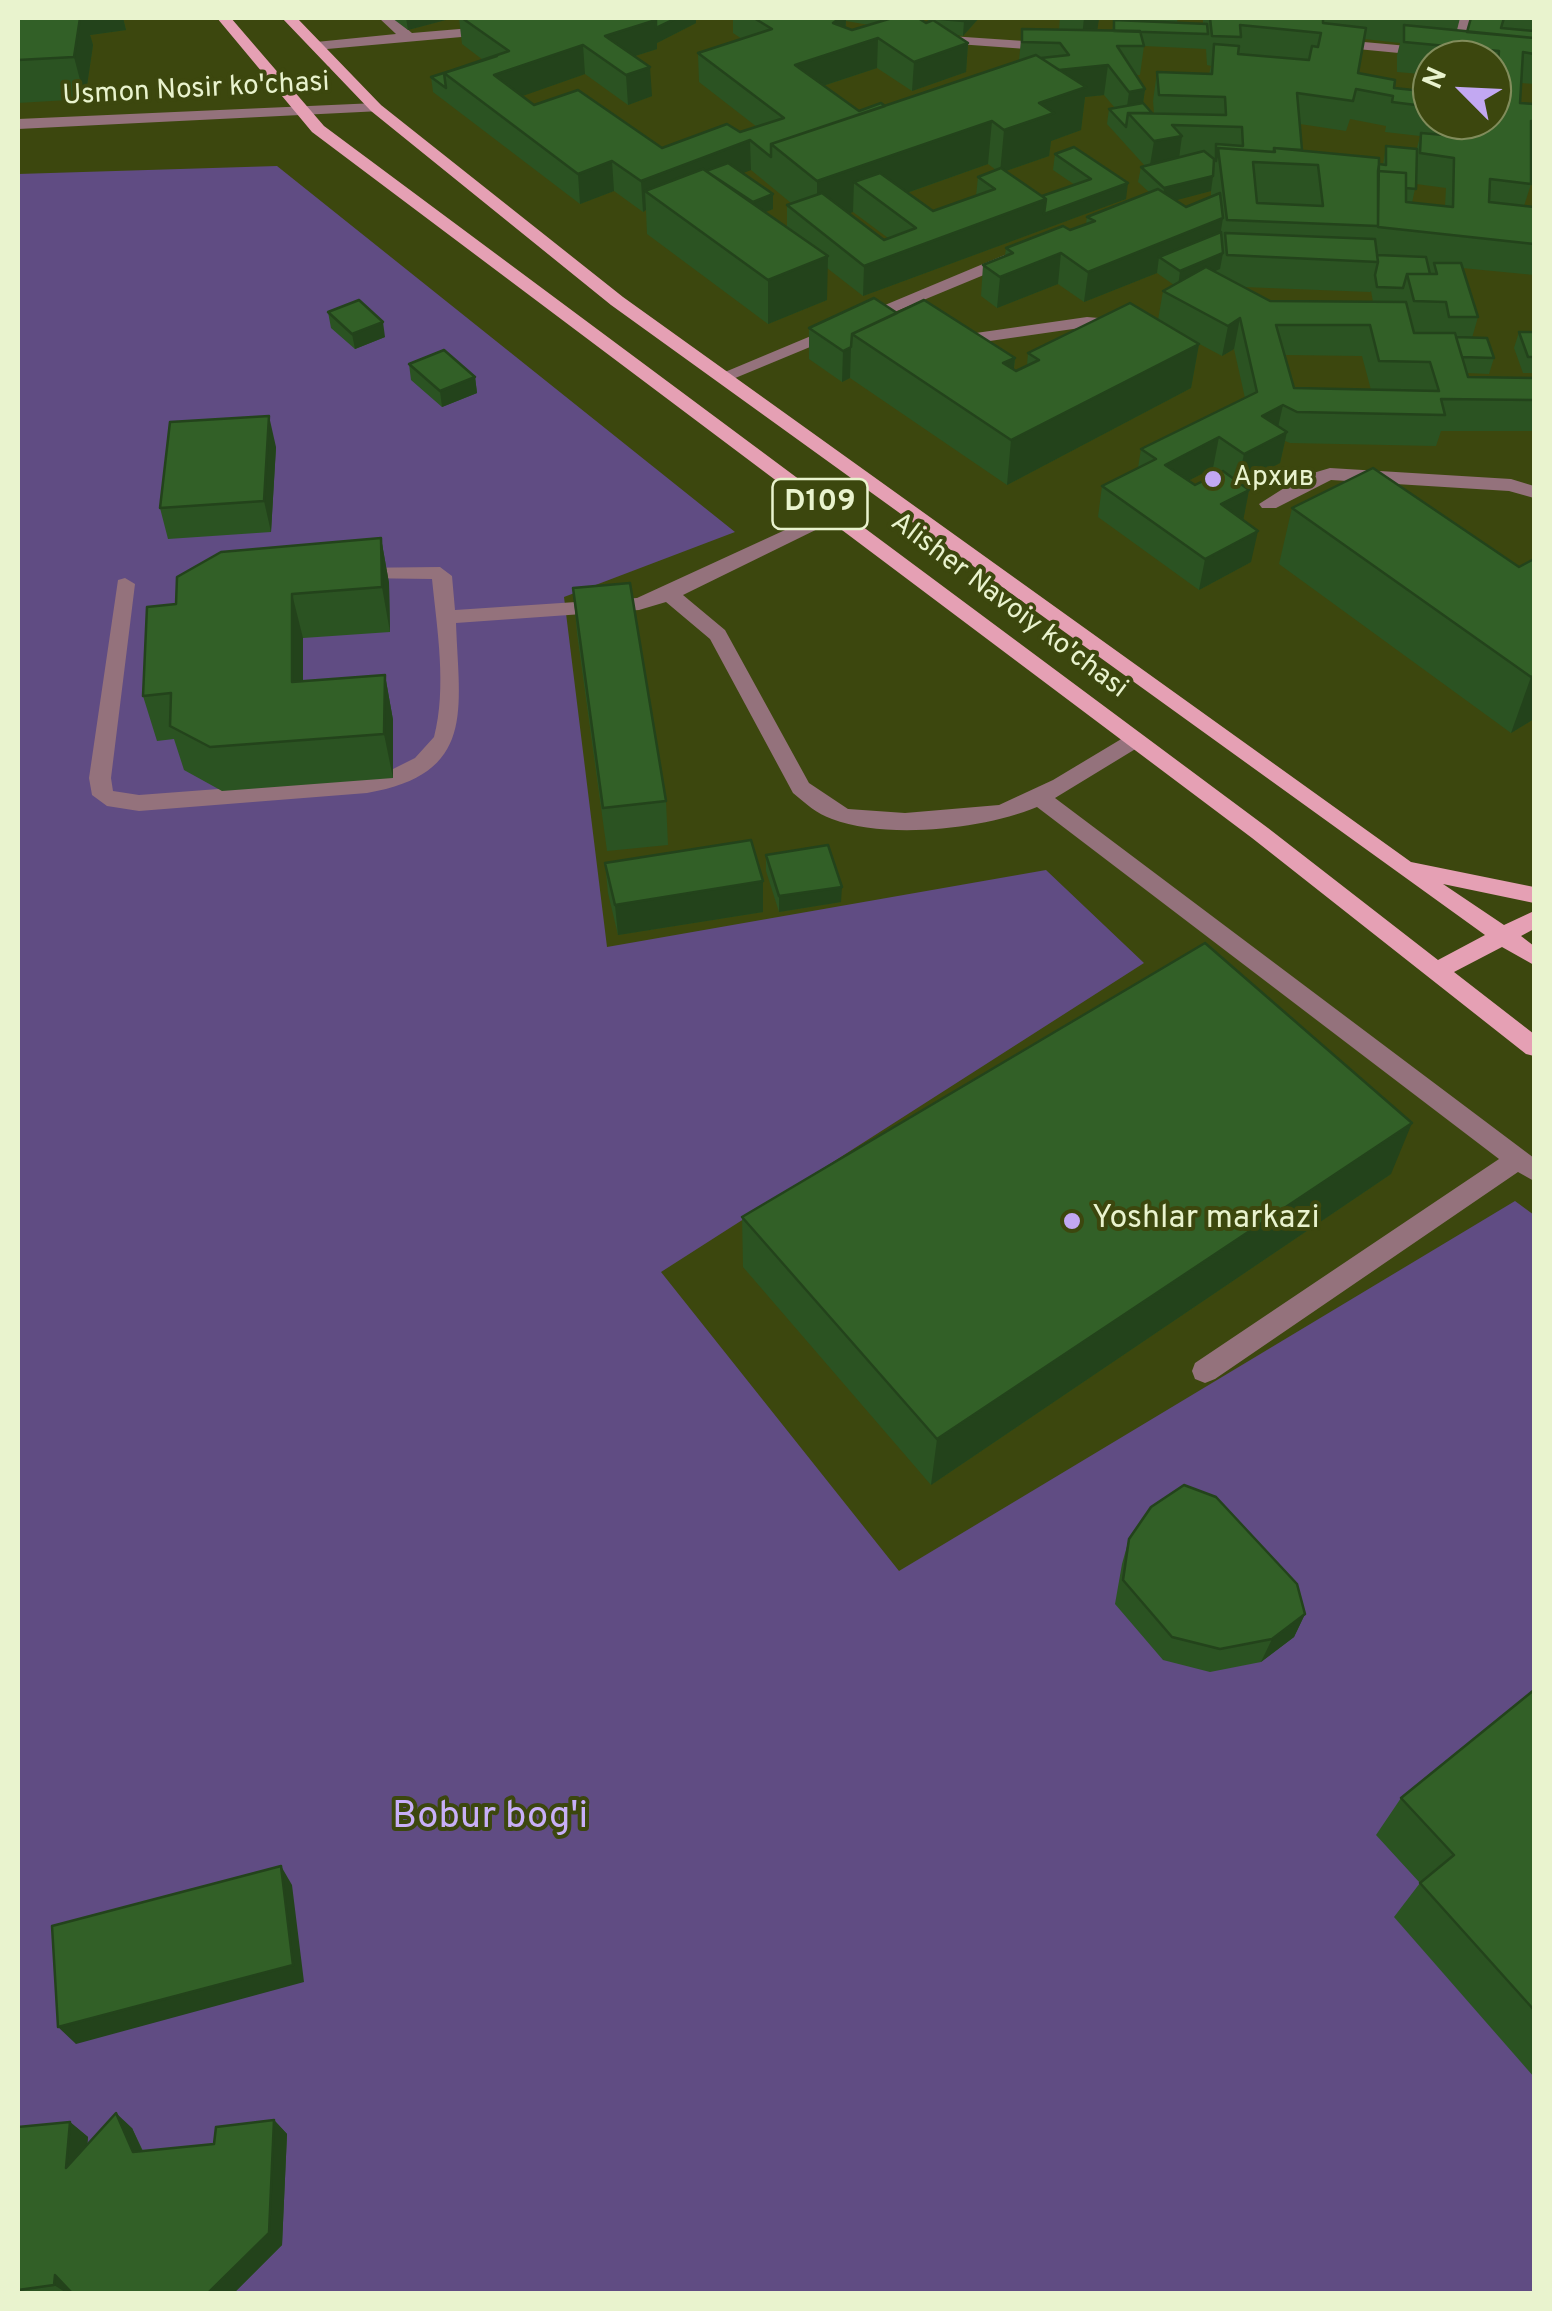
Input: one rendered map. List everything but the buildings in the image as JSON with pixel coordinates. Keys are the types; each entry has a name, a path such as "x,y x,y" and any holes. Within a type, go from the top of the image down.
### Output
{"main road":[{"name":"Alisher Navoiy ko'chasi","path":"224,18 318,128 1532,1042"},
{"name":"D109","path":"289,18 376,108 617,301 1403,868 1503,934"},
{"path":"1403,868 1534,894"},
{"path":"1437,971 1534,919"},
{"path":"1503,934 1534,957"}],"street":[{"path":"386,18 409,38"},
{"path":"1308,40 1463,55 1464,18"},
{"path":"316,46 513,28"},
{"path":"912,36 1038,48 1067,47"},
{"name":"Usmon Nosir ko'chasi","path":"18,124 376,108"},
{"path":"722,376 891,314 1030,249"},
{"path":"927,338 968,342 1087,322 1110,322 1136,332"},
{"path":"1268,504 1310,480 1330,474 1512,485 1534,492"},
{"path":"446,618 639,604 669,594 833,514"},
{"path":"125,584 100,778 102,795 115,801 140,803 348,788 398,779 428,757 445,736 446,584 432,570 342,574"},
{"path":"669,594 718,635 800,788 820,804 848,817 992,815 1038,796 1135,740"},
{"path":"1038,796 1526,1165 1204,1371"}],"green space":[{"name":"Bobur bog'i","path":"277,166 735,532 564,597 607,947 1046,870 1144,963 661,1272 899,1571 1515,1201 1534,1215 1534,2293 18,2293 18,174"}],"place":[{"name":"Архив","path":"1213,479"},
{"name":"Yoshlar markazi","path":"1072,1221"}]}
